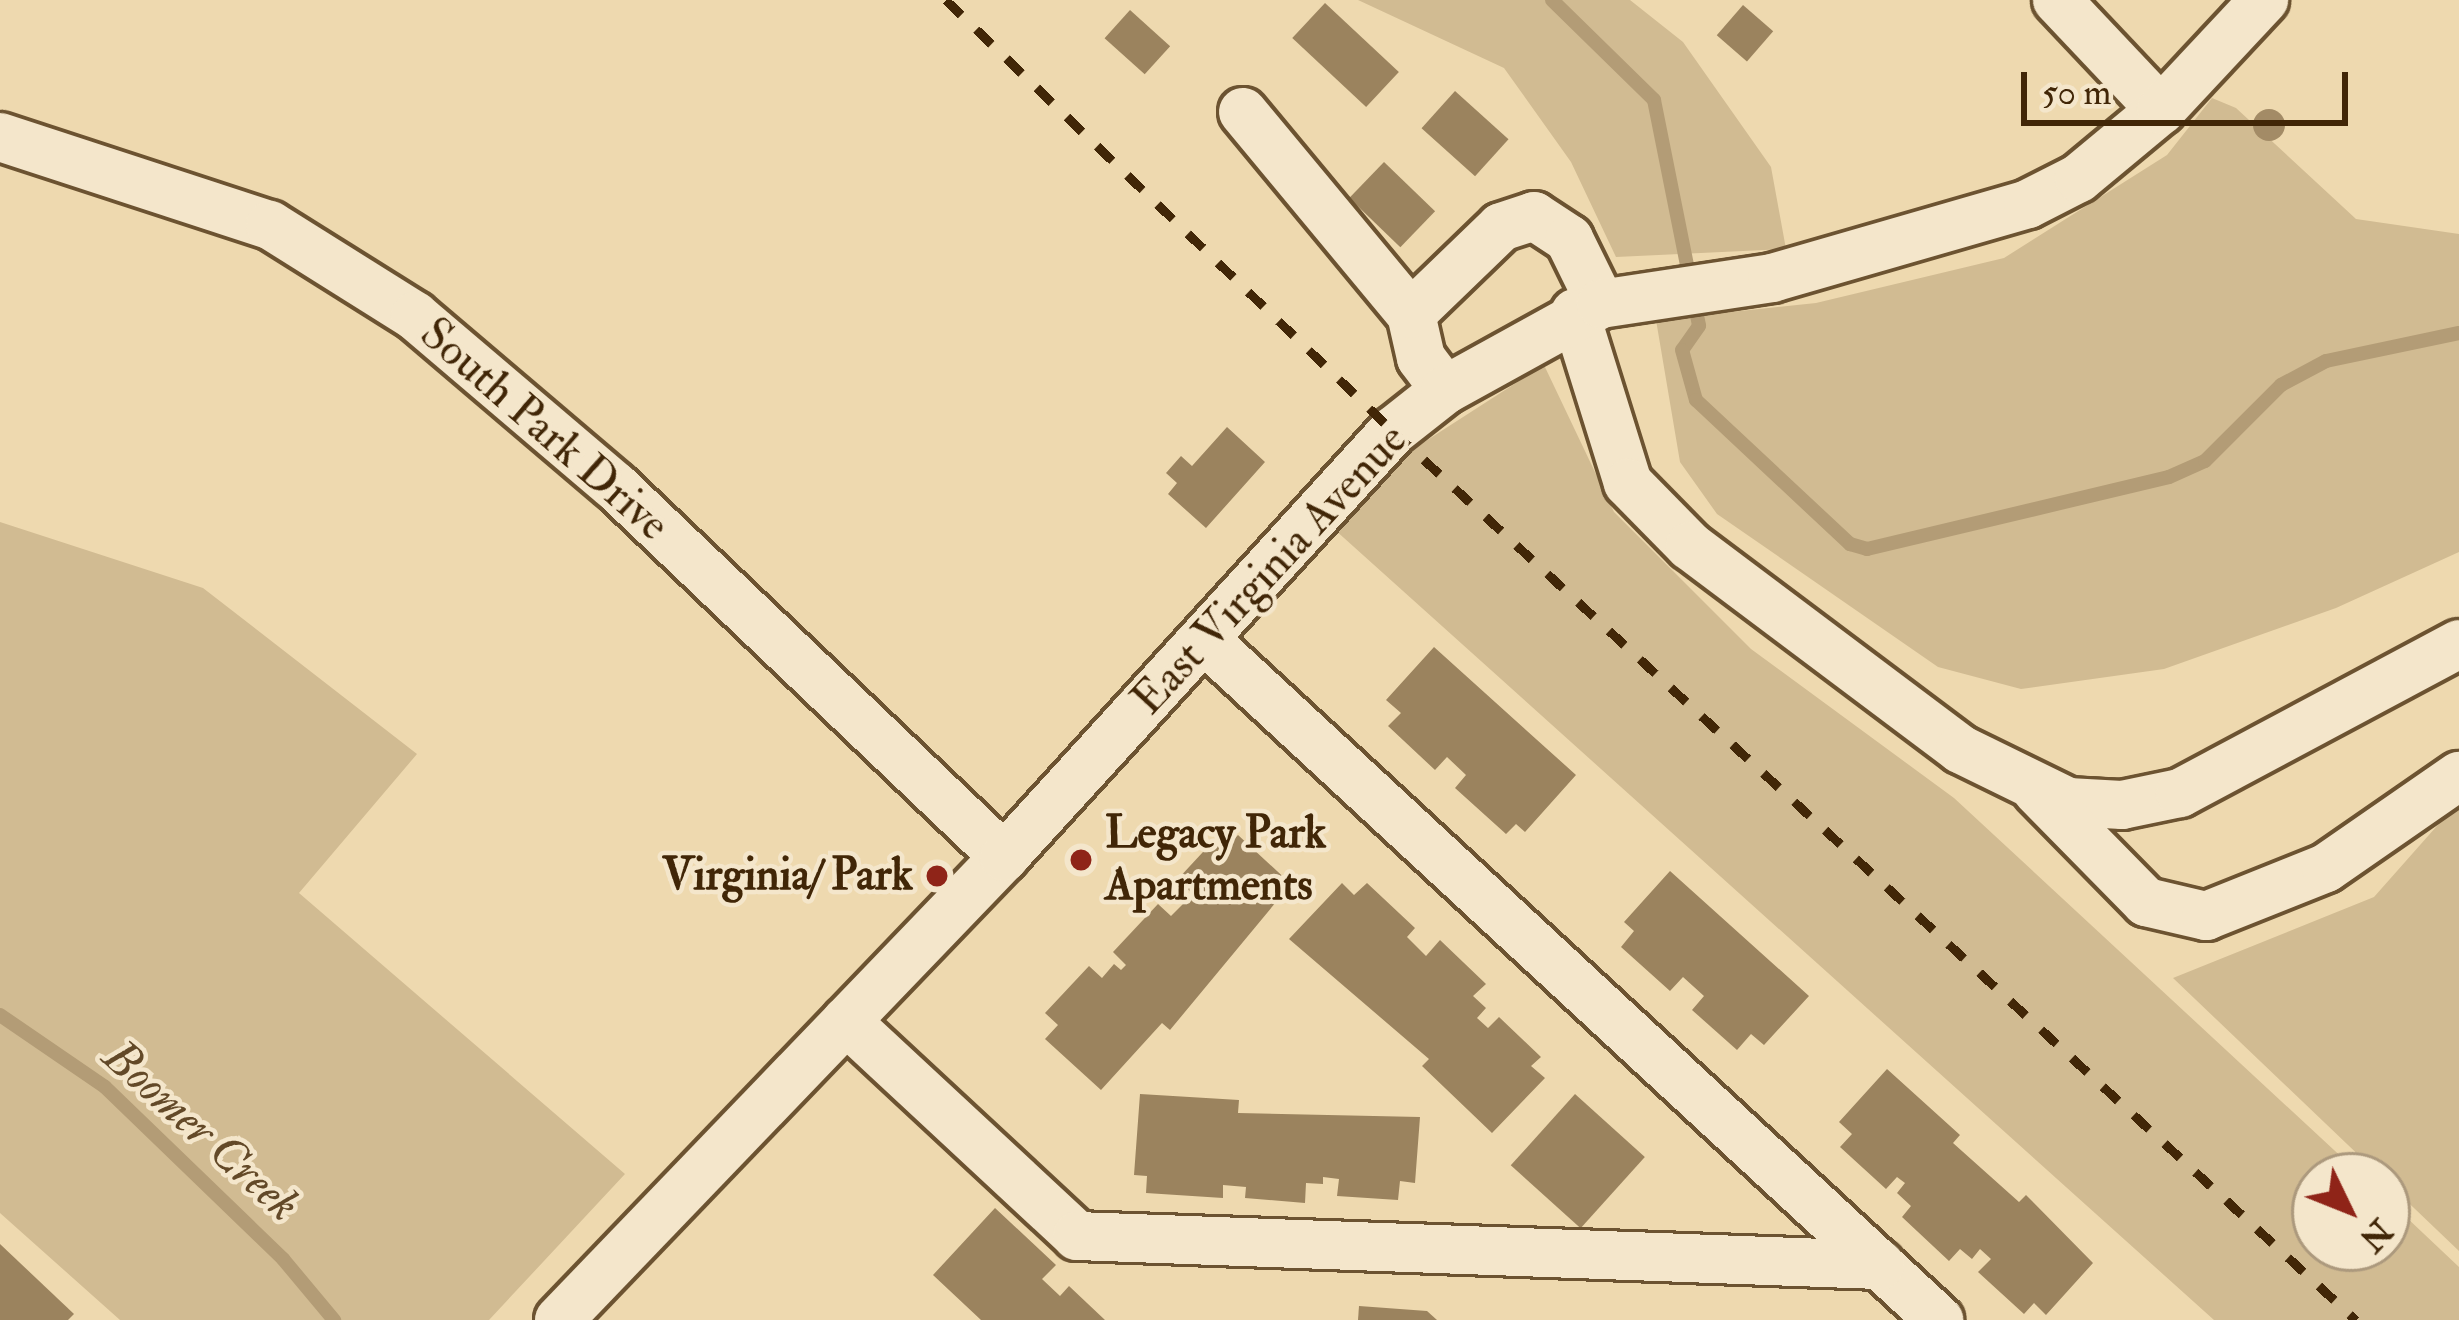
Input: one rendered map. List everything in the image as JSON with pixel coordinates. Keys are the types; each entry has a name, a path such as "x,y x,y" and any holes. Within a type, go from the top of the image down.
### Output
{"street":[{"path":"2056,0 2161,110"},
{"name":"East Virginia Avenue","path":"559,1320 1004,857 1393,430 1445,390 1588,309 1671,290 1772,278 2027,204 2079,178 2161,110 2264,0"},
{"path":"1243,112 1411,314 1421,358 1445,390"},
{"name":"South Park Drive","path":"0,137 270,225 415,316 615,485 1004,857"},
{"path":"1411,314 1501,226 1534,216 1569,238 1628,483 1690,546 1960,749 2068,802 2122,805 2180,794 2459,644"},
{"path":"1205,640 1939,1320"},
{"path":"2030,783 2146,902 2206,916 2326,868 2459,776"},
{"path":"846,1021 1077,1236 1880,1265"}],"shaded area":[{"path":"1358,0 1630,0 1683,42 1771,167 1786,249 1616,257 1571,162 1504,68"},
{"path":"2212,98 2236,108 2356,219 2459,234 2459,552 2336,608 2164,669 2021,689 1938,667 1717,514 1680,462 1656,320 1816,303 2004,258 2167,155"},
{"path":"1544,365 1614,512 1751,649 1954,798 2336,1152 2291,1152 2291,1272 2411,1272 2411,1222 2459,1267 2459,1320 2214,1320 1334,529 1401,457"},
{"path":"0,522 203,588 417,754 299,893 625,1174 489,1320 120,1320 0,1213"},
{"path":"2459,801 2459,1251 2411,1205 2411,1152 2355,1152 2173,978 2374,897"}],"building":[{"path":"1325,3 1399,72 1366,107 1292,38"},
{"path":"1743,5 1773,31 1747,61 1717,35"},
{"path":"1130,10 1170,46 1145,74 1105,38"},
{"path":"1455,91 1509,139 1475,176 1422,128"},
{"path":"1384,162 1435,211 1400,247 1349,198"},
{"path":"1227,427 1265,462 1206,528 1168,494 1177,483 1166,473 1181,456 1192,466"},
{"path":"1434,647 1576,775 1525,832 1516,824 1506,834 1455,788 1466,775 1447,757 1435,770 1388,726 1401,713 1386,700"},
{"path":"1238,835 1291,884 1170,1030 1162,1023 1101,1090 1045,1039 1058,1025 1045,1013 1089,966 1102,978 1114,964 1121,970 1126,965 1113,952 1158,904 1171,916 1193,894 1177,880 1215,839 1226,848"},
{"path":"1670,871 1809,996 1764,1045 1751,1034 1737,1050 1692,1010 1704,996 1683,977 1670,991 1621,947 1634,931 1624,922"},
{"path":"1342,883 1354,895 1367,883 1415,928 1407,937 1426,956 1440,940 1486,984 1473,996 1486,1008 1477,1018 1488,1028 1499,1017 1541,1057 1531,1066 1545,1078 1492,1133 1422,1066 1429,1059 1289,939"},
{"path":"1887,1069 1960,1135 1953,1143 2019,1202 2026,1195 2093,1263 2046,1315 2034,1303 2024,1314 1978,1272 1991,1259 1980,1249 1972,1259 1960,1249 1949,1261 1902,1217 1911,1206 1897,1193 1905,1183 1897,1177 1886,1189 1840,1147 1852,1134 1839,1122"},
{"path":"1140,1094 1239,1100 1238,1113 1420,1117 1415,1183 1400,1181 1398,1200 1337,1196 1339,1179 1323,1177 1323,1184 1306,1183 1305,1203 1245,1198 1246,1187 1223,1185 1223,1198 1146,1193 1147,1176 1134,1175"},
{"path":"1575,1094 1645,1157 1581,1228 1511,1165"},
{"path":"995,1208 1056,1265 1042,1279 1060,1296 1069,1286 1105,1320 981,1320 933,1275"},
{"path":"0,1244 74,1314 68,1320 0,1320"},
{"path":"1359,1306 1427,1311 1437,1320 1358,1320"}],"waterway":[{"path":"1552,0 1654,100 1699,326 1682,350 1696,400 1850,544 1867,549 2169,477 2205,461 2281,385 2326,361 2459,333"},
{"name":"Boomer Creek","path":"0,1015 105,1087 283,1259 334,1320"}],"railway":[{"path":"946,0 1393,431 2356,1320"}],"place":[{"name":"Legacy Park Apartments","path":"1081,860"},
{"name":"Virginia/ Park","path":"937,876"}]}
